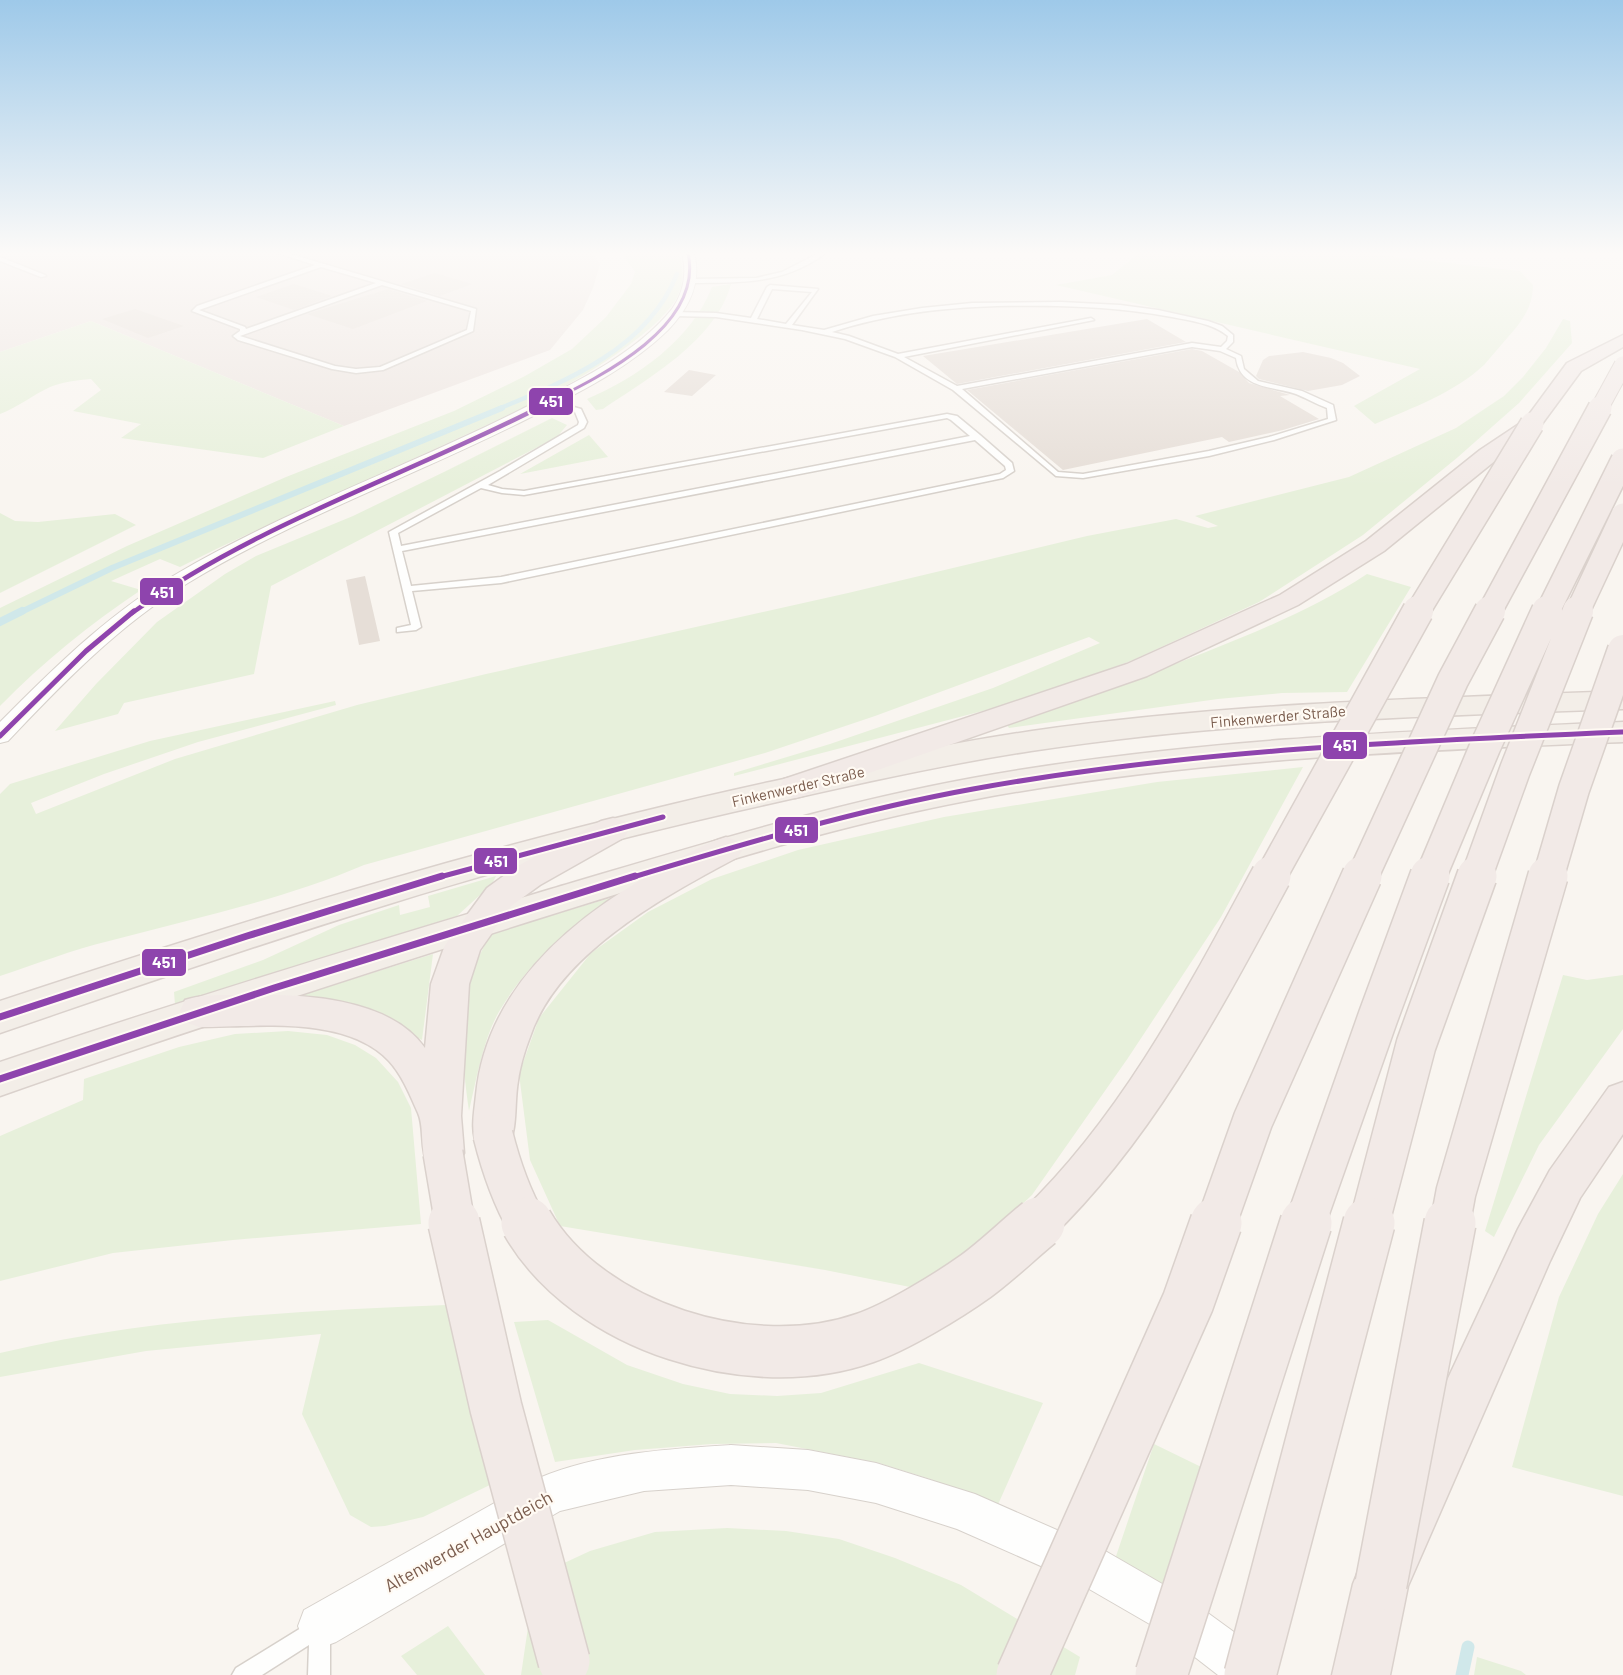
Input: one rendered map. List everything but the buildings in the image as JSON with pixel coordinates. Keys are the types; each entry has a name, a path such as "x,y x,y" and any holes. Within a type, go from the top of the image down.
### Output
{"highway":[{"path":"726,849 680,872 619,909 554,964 533,993 516,1025 500,1067 493,1105 493,1135 500,1168 524,1223 549,1256 574,1281 607,1305 659,1329 714,1344 782,1353 863,1339 941,1301 998,1261 1079,1179 1131,1113 1164,1064 1220,967 1387,663 1532,424 1574,367 1623,340"},
{"path":"1022,1675 1188,1302 1253,1120 1353,897 1453,680 1623,365"},
{"path":"795,787 1137,670 1289,600 1376,546 1488,454 1532,424"},
{"path":"1161,1675 1257,1365 1328,1157 1413,922 1506,699 1581,541 1623,460"},
{"path":"1250,1675 1416,1045 1515,770 1573,622 1623,515"},
{"path":"1360,1675 1381,1584 1456,1192 1574,789 1623,650"},
{"path":"567,1675 481,1353 451,1207 441,1135 450,984 463,945 499,897 528,876 613,829"},
{"path":"199,1011 303,1012 365,1025 396,1043 413,1064 441,1135"},
{"path":"1381,1584 1539,1235 1565,1184 1623,1100"}],"main road":[{"name":"Finkenwerder Straße","path":"0,1017 156,964 447,873 613,829 795,787 954,754 1116,730 1379,708 1623,700"},
{"path":"0,1079 199,1011 477,924 726,849 876,809 971,789 1107,768 1219,755 1375,742 1623,732"}],"street":[{"path":"0,736 103,636 166,588 254,540 586,382 633,351 656,331"},
{"name":"Altenwerder Hauptdeich","path":"320,1626 553,1492 644,1471 731,1465 808,1470 876,1483 960,1509 1092,1567 1174,1615 1256,1675"}],"lane":[{"path":"243,332 236,336 334,368 356,371 381,369 470,331"},
{"path":"819,331 847,337 897,356 956,388 1056,474 1083,476 1242,447 1290,435 1332,420 1329,407 1299,393 1256,382 1241,370 1239,357 1222,349 1192,345 956,388"},
{"path":"897,356 1031,331"},
{"path":"1222,349 1230,342 1231,336 1226,331"},
{"path":"400,630 416,627 393,532 581,426 583,422 578,411 549,401"},
{"path":"407,589 501,580 1003,476 1011,471 1009,465 954,418 937,416 524,493 502,491 480,485"},
{"path":"397,549 977,437"},
{"path":"243,1675 320,1626"},
{"path":"319,1675 320,1626"}],"shaded area":[{"path":"0,331 61,331 0,352"},
{"path":"115,331 566,331 550,350 344,426"}],"green space":[{"path":"61,331 115,331 344,426 263,458 121,438 141,424 73,411 101,390 91,379 50,387 0,414 0,352"},
{"path":"591,331 646,331 585,375 490,424 277,520 180,567 160,559 111,581 141,590 68,644 0,706 0,608 127,546 286,477 454,411 525,376 572,349"},
{"path":"684,331 704,331 660,371 603,409 596,410 587,399 625,380 661,355"},
{"path":"1256,331 1513,331 1484,365 1472,375 1432,399 1375,424 1354,406 1420,369"},
{"path":"1556,331 1571,331 1572,343 1519,403 1458,457 1363,535 1259,602 1133,660 994,708 734,776 734,773 830,744 993,688 1100,643 1089,637 875,716 765,753 364,865 270,898 95,945 0,976 0,794 10,784 150,741 335,701 336,705 198,742 104,774 31,803 36,814 175,759 357,705 1087,536 1176,519 1208,528 1218,526 1195,516 1349,477 1456,428 1504,396 1546,348"},
{"path":"552,418 567,425 557,437 271,586 254,674 124,703 118,714 55,731 96,684 157,622 225,574 256,556 353,516"},
{"path":"589,435 608,457 520,474"},
{"path":"0,513 15,521 38,522 115,514 136,525 0,593"},
{"path":"1367,574 1411,587 1347,692 1282,693 1218,699 1009,728 1007,725 1247,635 1309,607"},
{"path":"1303,767 1221,917 1128,1058 1032,1195 963,1260 920,1289 825,1270 560,1226 530,1160 519,1074 539,1018 591,953 648,912 712,879 798,850 944,817 1157,782"},
{"path":"496,876 492,884 457,916 175,1005 174,992 263,960 339,925 399,905 400,915 430,907 428,896"},
{"path":"617,896 552,946 511,992 489,1033 469,1111 462,1030 465,995 470,977 490,934"},
{"path":"433,954 422,1040 375,1015 308,999 302,995"},
{"path":"1563,975 1587,980 1623,975 1623,1029 1539,1145 1494,1237 1485,1231"},
{"path":"288,1031 327,1035 355,1045 376,1058 398,1082 411,1108 421,1224 113,1253 0,1281 0,1136 83,1100 84,1079 179,1047 235,1034"},
{"path":"1623,1174 1623,1496 1512,1467 1559,1297 1598,1214"},
{"path":"446,1305 492,1484 423,1517 385,1526 371,1527 350,1515 302,1414 321,1334 146,1351 0,1377 0,1353 110,1332 222,1318"},
{"path":"548,1320 627,1365 683,1384 730,1394 777,1396 821,1393 919,1363 1043,1403 996,1509 930,1479 879,1463 776,1443 712,1444 635,1450 555,1462 514,1322"},
{"path":"1154,1444 1230,1481 1188,1607 1112,1568"},
{"path":"727,1528 786,1531 839,1539 895,1558 961,1585 1080,1657 1075,1675 521,1675 532,1600 562,1564 590,1551 655,1532"},
{"path":"448,1626 485,1675 417,1675 401,1656"},
{"path":"1477,1657 1521,1671 1526,1675 1474,1675"}],"waterway":[{"path":"498,409 551,386 602,359 637,331"},
{"path":"19,613 112,568 502,408"},
{"path":"0,622 22,611"},
{"path":"1462,1675 1468,1647"}],"transit line":[{"name":"451","path":"0,736 108,631 156,595 182,579 310,512 530,412 608,370 659,331"},
{"name":"451","path":"0,1079 274,988 655,870 865,812 919,800 1053,775 1215,756 1378,743 1623,732"},
{"name":"451","path":"0,1017 329,910 495,861 663,817"}]}
